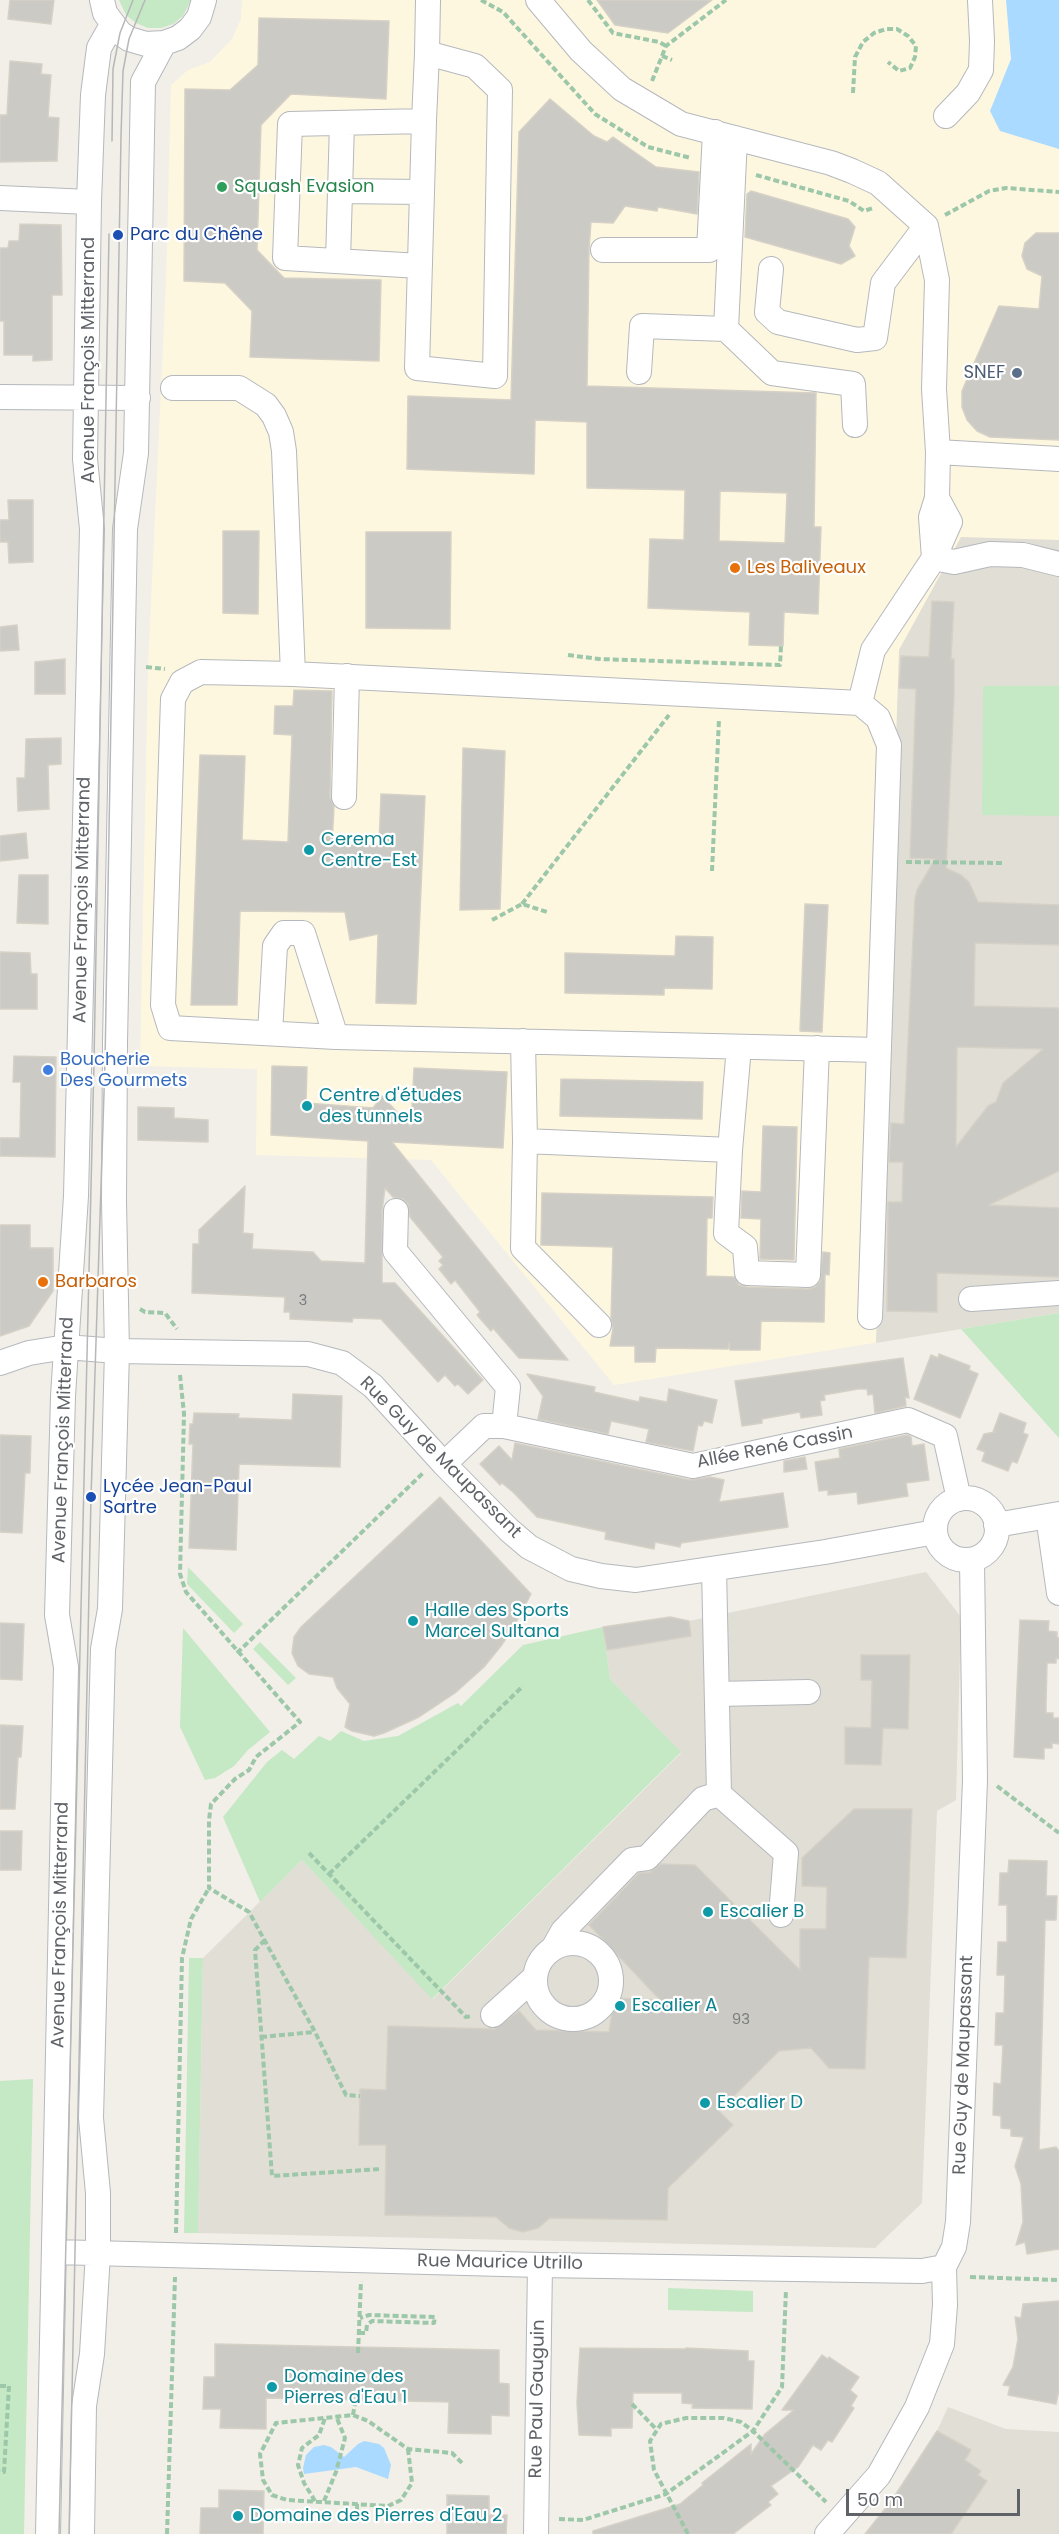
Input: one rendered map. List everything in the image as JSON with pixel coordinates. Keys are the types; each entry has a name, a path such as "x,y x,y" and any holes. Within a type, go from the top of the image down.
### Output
{"street":[{"path":"102,0 105,13 112,25 129,39 146,44 164,44 190,29 199,17 204,0"},
{"path":"426,53 475,66 500,90 495,376 417,368 426,53 428,0"},
{"path":"538,0 581,51 622,89 681,124 831,163 861,175 878,183 926,226 937,280 934,389 938,452 937,498 950,522 934,558 873,650 860,703"},
{"path":"946,116 968,93 981,70 980,0"},
{"name":"Avenue François Mitterrand","path":"48,2534 66,1667 57,1615 63,1396 76,1196 92,529 85,459 89,202 93,95 99,48 112,25"},
{"name":"Avenue François Mitterrand","path":"82,2534 84,2406 92,2354 98,2253 98,2193 91,2118 103,1650 110,1609 117,1351 114,1201 125,529 136,453 143,82 164,44"},
{"path":"420,266 285,258 290,124 424,121"},
{"path":"338,261 342,123"},
{"path":"603,250 709,250 725,135"},
{"path":"725,135 726,329"},
{"path":"340,191 422,192"},
{"path":"0,198 89,202"},
{"path":"771,269 767,312 778,322 857,340 874,338 883,283 926,226"},
{"path":"639,372 642,326 726,329 772,373 853,384 855,425"},
{"path":"173,388 239,388 266,405 281,432 284,451 293,674"},
{"path":"0,397 138,398"},
{"path":"938,452 1059,459"},
{"path":"934,558 954,562 990,554 1023,555 1059,564"},
{"path":"870,1317 879,1050 889,745 878,718 860,703 293,674 201,672 182,682 173,699 163,1005 170,1028 336,1037 879,1050"},
{"path":"344,796 347,676"},
{"path":"270,1033 275,946 284,933 303,933 336,1037"},
{"path":"523,1041 525,1141 523,1248 599,1325"},
{"path":"739,1047 726,1233 745,1248 747,1273 808,1275 817,1048"},
{"path":"525,1141 730,1150"},
{"path":"396,1210 396,1251 508,1387 504,1426"},
{"path":"971,1299 1059,1293"},
{"name":"Rue Guy de Maupassant","path":"0,1363 29,1353 66,1347 117,1351 308,1354 342,1363 373,1386 442,1461 509,1530 529,1547 571,1569 601,1576 636,1580 935,1532"},
{"name":"Allée René Cassin","path":"442,1461 484,1426 504,1426 693,1466 908,1420 945,1436 959,1499"},
{"path":"967,1498 989,1509 996,1525 991,1547 980,1557 972,1560 964,1560 947,1554 937,1541 935,1532 940,1511 952,1502 967,1498"},
{"path":"996,1525 1053,1515 1059,1593"},
{"name":"Rue Guy de Maupassant","path":"835,2526 879,2475 917,2407 942,2344 945,2305 944,2267 954,2247 958,2222 975,1780 972,1560"},
{"path":"714,1569 719,1794 786,1853 782,1915"},
{"path":"717,1694 808,1692"},
{"path":"554,1947 578,1943 589,1946 607,1962 612,1987 607,2000 599,2010 588,2017 575,2020 562,2019 541,2003 536,1990 535,1977 541,1960 554,1947 563,1931 632,1860 647,1858 703,1799 719,1794"},
{"path":"493,2014 535,1977"},
{"name":"Rue Maurice Utrillo","path":"55,2252 540,2265 922,2271 944,2267"},
{"name":"Rue Paul Gauguin","path":"536,2526 540,2265"}],"path":[{"path":"588,0 613,33 659,42 666,46"},
{"path":"644,102 666,46 726,0"},
{"path":"853,93 855,57 863,42 874,33 886,29 897,29 908,36 916,46 915,57 910,68 899,71 888,62"},
{"path":"662,56 672,60"},
{"path":"926,226 989,191 1006,189 1059,192"},
{"path":"568,655 599,659 780,664 781,646"},
{"path":"122,668 162,667 182,682"},
{"path":"492,920 522,904 687,693"},
{"path":"712,871 720,695"},
{"path":"885,865 912,861 1005,863"},
{"path":"522,904 547,912"},
{"path":"133,1304 145,1312 165,1313 180,1332 183,1414 180,1574 186,1592 237,1653 300,1722 256,1757 249,1770 235,1779 211,1804 208,1829 209,1888 191,1919 182,1958"},
{"path":"237,1653 442,1461"},
{"path":"329,1874 522,1686"},
{"path":"975,1780 995,1785 1059,1833"},
{"path":"309,1853 466,2017 493,2014"},
{"path":"209,1888 249,1912 315,2032 346,2095 360,2096"},
{"path":"265,1940 255,1950 272,2176 381,2169"},
{"path":"261,2037 315,2032"},
{"path":"358,2353 363,2260"},
{"path":"536,2526 583,2520 666,2494 753,2431 782,2387 786,2269"},
{"path":"970,2277 1059,2280"},
{"path":"359,2333 366,2333 367,2325 372,2321 434,2323 435,2317 369,2315 360,2318"},
{"path":"0,2386 9,2386 4,2472 0,2471"},
{"path":"353,2415 355,2403"},
{"path":"632,2404 657,2430"},
{"path":"408,2449 412,2483 402,2500 388,2506 287,2500 272,2495 263,2480 260,2454 276,2423 336,2416 353,2415 368,2421 408,2449 452,2453 463,2464"},
{"path":"324,2501 336,2472 345,2438 336,2416"},
{"path":"315,2501 304,2483 298,2465 302,2448 319,2435 325,2418"},
{"path":"688,2534 654,2470 650,2440 661,2424 686,2418 724,2418 741,2422 753,2431 835,2526"},
{"path":"357,2504 357,2520"}],"shaded area":[{"name":"Parc du Chêne","path":"242,0 1059,0 1059,1313 614,1385 431,1160 256,1155 257,1069 140,1066 148,667 166,281 171,85 188,70 210,62 232,39 241,19"},
{"path":"961,537 1059,540 1059,1313 876,1343 899,650"},
{"path":"926,1572 961,1617 956,1800 937,1811 922,2203 875,2248 198,2233 203,1958 302,1860 433,1999 681,1753 610,1679 603,1627 670,1617 689,1621"},
{"path":"948,2407 1006,2429 1059,2432 1059,2534 870,2534 869,2529 892,2500 937,2431"}],"green space":[{"path":"119,0 191,0 183,16 173,24 161,28 148,28 136,23 126,15"},
{"path":"983,686 1059,686 1059,816 982,815"},
{"path":"1059,1313 1059,1438 961,1329"},
{"path":"188,1567 243,1624 234,1633 187,1584"},
{"path":"603,1627 610,1679 681,1752 432,1999 302,1860 260,1902 223,1817 267,1762 282,1750 294,1759 319,1736 330,1741 341,1731 364,1741 398,1736 458,1703 461,1706 523,1645"},
{"path":"183,1628 270,1732 248,1750 234,1766 215,1778 205,1780 180,1727"},
{"path":"260,1642 296,1678 288,1685 253,1649"},
{"path":"189,1958 203,1958 198,2233 184,2233"},
{"path":"33,2079 24,2534 0,2534 0,2081"},
{"path":"668,2288 753,2291 753,2312 668,2310"}],"water":[{"path":"1006,0 1059,0 1059,149 1000,131 990,111 1011,59"},
{"path":"364,2441 379,2444 384,2448 391,2465 388,2479 356,2467 304,2474 306,2455 314,2447 324,2445 331,2447 344,2457"}],"building":[{"path":"10,0 54,0 51,24 8,19"},
{"path":"597,0 712,0 668,33 615,25"},
{"path":"259,18 389,21 386,99 291,94 261,125 257,250 284,278 381,280 379,361 250,357 252,311 225,283 184,281 185,89 230,90 258,65"},
{"path":"10,61 42,64 41,74 51,75 48,117 59,118 57,161 0,162 0,115 7,115"},
{"path":"550,99 594,136 607,142 613,137 656,167 699,172 697,214 658,207 657,211 625,206 613,223 591,222 587,386 816,393 814,527 821,527 818,614 784,612 783,646 749,645 750,612 648,608 650,539 684,540 685,490 587,488 587,422 535,420 534,474 407,469 408,396 511,400 519,132","holes":["720,491 787,493 785,543 719,541"]},
{"path":"751,191 848,219 855,227 849,246 855,256 841,264 745,237 747,194"},
{"path":"20,224 61,225 62,295 52,295 52,360 33,361 33,355 4,355 4,321 0,321 0,248 8,248 9,241 19,241"},
{"path":"1036,233 1059,233 1059,440 990,437 977,431 967,420 962,407 962,391 999,306 1039,309 1042,276 1027,269 1022,256 1025,243"},
{"path":"8,500 33,500 33,562 9,563 8,542 0,542 0,520 9,520"},
{"path":"223,531 259,531 258,614 223,613"},
{"path":"366,532 451,532 450,629 366,628"},
{"path":"932,601 954,602 951,659 954,659 954,697 946,868 961,875 969,882 978,902 1059,905 1059,945 975,943 974,1006 1059,1008 1059,1171 989,1205 1059,1208 1059,1277 937,1273 937,1312 887,1311 888,1202 902,1202 903,1162 889,1162 891,1123 904,1124 915,898 917,890 935,859 910,858 916,689 899,688 901,656 929,657","holes":["957,1047 1043,1049 1003,1083 996,1102 988,1106 956,1147"]},
{"path":"17,625 19,650 0,651 0,627"},
{"path":"65,659 65,694 35,694 35,662"},
{"name":"Cerema Centre-Est","path":"294,690 332,691 330,797 334,806 332,844 379,846 381,794 425,796 416,1004 376,1003 378,934 350,940 345,912 240,911 237,1005 191,1005 200,755 245,756 242,840 288,842 292,735 274,734 275,706 293,706"},
{"path":"61,738 61,764 48,765 49,809 18,811 17,778 25,778 26,739"},
{"path":"463,748 505,751 500,909 460,910"},
{"path":"26,833 28,858 0,861 0,836"},
{"path":"19,875 48,875 48,924 17,923"},
{"path":"805,904 828,905 822,1032 800,1031"},
{"path":"676,936 713,937 712,989 664,988 664,995 565,993 565,953 675,956"},
{"path":"0,952 30,953 31,974 37,974 37,1009 0,1009"},
{"path":"14,1056 56,1057 55,1157 0,1156 0,1138 20,1138 21,1082 13,1082"},
{"path":"272,1066 307,1067 306,1103 373,1108 382,1096 411,1127 414,1068 507,1072 503,1148 392,1142 568,1360 519,1358 493,1328 491,1331 477,1315 480,1312 455,1280 451,1284 439,1269 443,1265 439,1261 443,1257 410,1217 408,1204 403,1199 393,1197 385,1188 382,1211 382,1283 395,1283 483,1380 468,1394 458,1384 455,1386 445,1375 438,1382 381,1319 353,1318 352,1322 290,1319 290,1312 284,1312 285,1297 192,1293 193,1244 199,1244 199,1230 245,1186 243,1233 253,1234 252,1249 313,1252 321,1261 365,1263 368,1141 271,1135"},
{"path":"561,1079 703,1082 702,1119 560,1116"},
{"path":"138,1107 174,1108 174,1118 208,1120 208,1142 138,1140"},
{"path":"763,1126 797,1127 794,1260 760,1259 761,1219 741,1218 742,1191 761,1192"},
{"path":"542,1193 713,1197 712,1218 707,1218 706,1276 734,1277 739,1285 747,1287 808,1289 820,1282 823,1252 830,1253 829,1275 825,1274 824,1322 761,1321 760,1350 730,1350 729,1343 728,1349 656,1348 655,1362 635,1362 635,1346 610,1346 613,1328 611,1318 613,1247 541,1245"},
{"path":"0,1225 30,1225 30,1248 53,1248 53,1291 29,1326 0,1336"},
{"path":"939,1354 970,1366 969,1370 978,1374 960,1418 914,1399 931,1355 938,1358"},
{"path":"903,1358 909,1398 905,1397 906,1406 875,1413 873,1394 868,1395 867,1389 858,1389 824,1395 825,1400 820,1401 822,1415 801,1418 800,1412 762,1419 762,1423 742,1426 735,1381"},
{"path":"527,1374 595,1387 594,1392 639,1402 640,1397 667,1402 669,1389 717,1400 712,1423 704,1421 702,1426 698,1425 693,1451 646,1442 649,1429 611,1421 608,1434 538,1419 543,1396"},
{"path":"293,1394 342,1396 340,1467 239,1464 236,1550 189,1548 193,1444 189,1444 190,1424 193,1424 194,1413 239,1414 238,1418 292,1420"},
{"path":"1000,1413 1026,1423 1023,1433 1028,1435 1017,1463 1012,1461 1008,1471 982,1461 985,1452 977,1449 984,1434 995,1432 993,1432"},
{"path":"0,1435 31,1436 30,1473 25,1473 22,1533 0,1532"},
{"path":"907,1435 911,1437 912,1446 924,1444 929,1480 906,1483 908,1496 858,1504 857,1492 828,1495 828,1490 819,1491 815,1462 840,1458 839,1449"},
{"path":"515,1443 690,1480 710,1477 724,1480 719,1502 783,1493 788,1527 681,1543 680,1547 655,1542 654,1549 605,1539 606,1532 537,1517 513,1492 502,1483 500,1485 480,1464 499,1446 512,1460"},
{"path":"805,1457 807,1469 784,1472 784,1461"},
{"name":"Halle des Sports Marcel Sultana","path":"440,1497 531,1594 501,1646 484,1667 455,1693 419,1717 384,1733 374,1736 352,1731 345,1727 350,1704 337,1688 333,1677 309,1674 298,1666 292,1653 294,1637 301,1627"},
{"path":"670,1617 689,1621 691,1636 607,1650 603,1627"},
{"path":"1020,1620 1049,1621 1048,1631 1057,1632 1059,1638 1059,1659 1056,1658 1056,1663 1047,1663 1046,1713 1053,1713 1053,1718 1059,1718 1059,1744 1052,1743 1052,1748 1044,1748 1044,1759 1014,1757"},
{"path":"0,1623 24,1624 22,1680 0,1679"},
{"path":"861,1655 910,1655 908,1729 883,1728 881,1765 845,1764 845,1727 871,1728 872,1680 861,1680"},
{"path":"0,1725 23,1726 21,1757 18,1757 15,1809 0,1809"},
{"path":"854,1809 912,1809 906,1958 869,1957 865,2069 829,2068 811,2048 779,2051 719,2111 733,2125 668,2188 667,2220 550,2218 538,2228 523,2232 509,2228 496,2217 385,2215 386,2145 359,2145 360,2089 386,2090 388,2026 495,2029 519,2011 536,2030 609,2032 614,1998 660,2000 589,1925 639,1873 650,1872 661,1864 695,1865 800,1970 800,1929 826,1929 827,1887 802,1886 802,1858"},
{"path":"0,1831 22,1831 21,1870 0,1870"},
{"path":"1009,1860 1047,1861 1046,1896 1057,1896 1056,1920 1045,1920 1039,2150 1056,2147 1059,2151 1059,2249 1027,2254 1025,2242 1016,2245 1023,2222 1021,2184 1015,2166 1024,2137 1011,2136 1011,2129 1001,2128 1001,2116 993,2115 994,2083 1001,2084 1003,2045 995,2045 996,2013 1004,2013 1005,1975 997,1975 998,1942 1007,1942 1007,1905 999,1905 1000,1873 1008,1873"},
{"path":"1059,2301 1059,2390 1056,2404 1008,2395 1010,2386 1003,2385 1013,2367 1018,2339 1015,2317 1021,2318 1023,2304"},
{"name":"Domaine des Pierres d'Eau 1","path":"215,2344 499,2350 499,2383 509,2384 509,2416 491,2415 491,2434 448,2433 449,2402 266,2398 266,2429 220,2428 221,2409 203,2409 204,2377 215,2377"},
{"path":"580,2348 686,2348 748,2351 748,2361 754,2361 752,2409 692,2408 693,2404 682,2403 682,2393 633,2393 632,2428 611,2428 611,2436 579,2435 577,2403"},
{"path":"822,2355 828,2359 829,2357 859,2377 850,2390 857,2396 851,2406 854,2408 832,2442 828,2440 821,2450 813,2445 798,2467 771,2486 778,2494 768,2502 771,2505 733,2534 593,2534 593,2531 680,2504 703,2485 702,2483 751,2444 751,2454 765,2434 794,2410 782,2410"},
{"path":"937,2431 971,2450 965,2460 981,2471 978,2475 987,2481 951,2534 865,2534 892,2500"},
{"name":"Domaine des Pierres d'Eau 2","path":"219,2490 264,2491 263,2534 200,2534 201,2508 219,2508"},
{"name":"Domaine des Pierres d'Eau 2","path":"447,2495 489,2496 489,2515 507,2515 506,2534 447,2534"}],"tram line":[{"path":"112,141 113,69 120,33 133,0"},
{"path":"69,2534 91,1497 105,1062 121,136 123,71 129,39 145,0"},
{"path":"59,2534 94,1061 109,234"}],"place":[{"name":"Squash Evasion","path":"222,187"},
{"name":"Parc du Chêne","path":"118,235"},
{"name":"SNEF","path":"1017,373"},
{"name":"Les Baliveaux","path":"735,568"},
{"name":"Cerema Centre-Est","path":"309,850"},
{"name":"Boucherie Des Gourmets","path":"48,1070"},
{"name":"Centre d'études des tunnels","path":"307,1106"},
{"name":"Barbaros","path":"43,1282"},
{"name":"Lycée Jean-Paul Sartre","path":"91,1497"},
{"name":"Halle des Sports Marcel Sultana","path":"413,1621"},
{"name":"Escalier B","path":"708,1912"},
{"name":"Escalier A","path":"620,2006"},
{"name":"Escalier D","path":"705,2103"},
{"name":"Domaine des Pierres d'Eau 1","path":"272,2387"},
{"name":"Domaine des Pierres d'Eau 2","path":"238,2516"}]}
